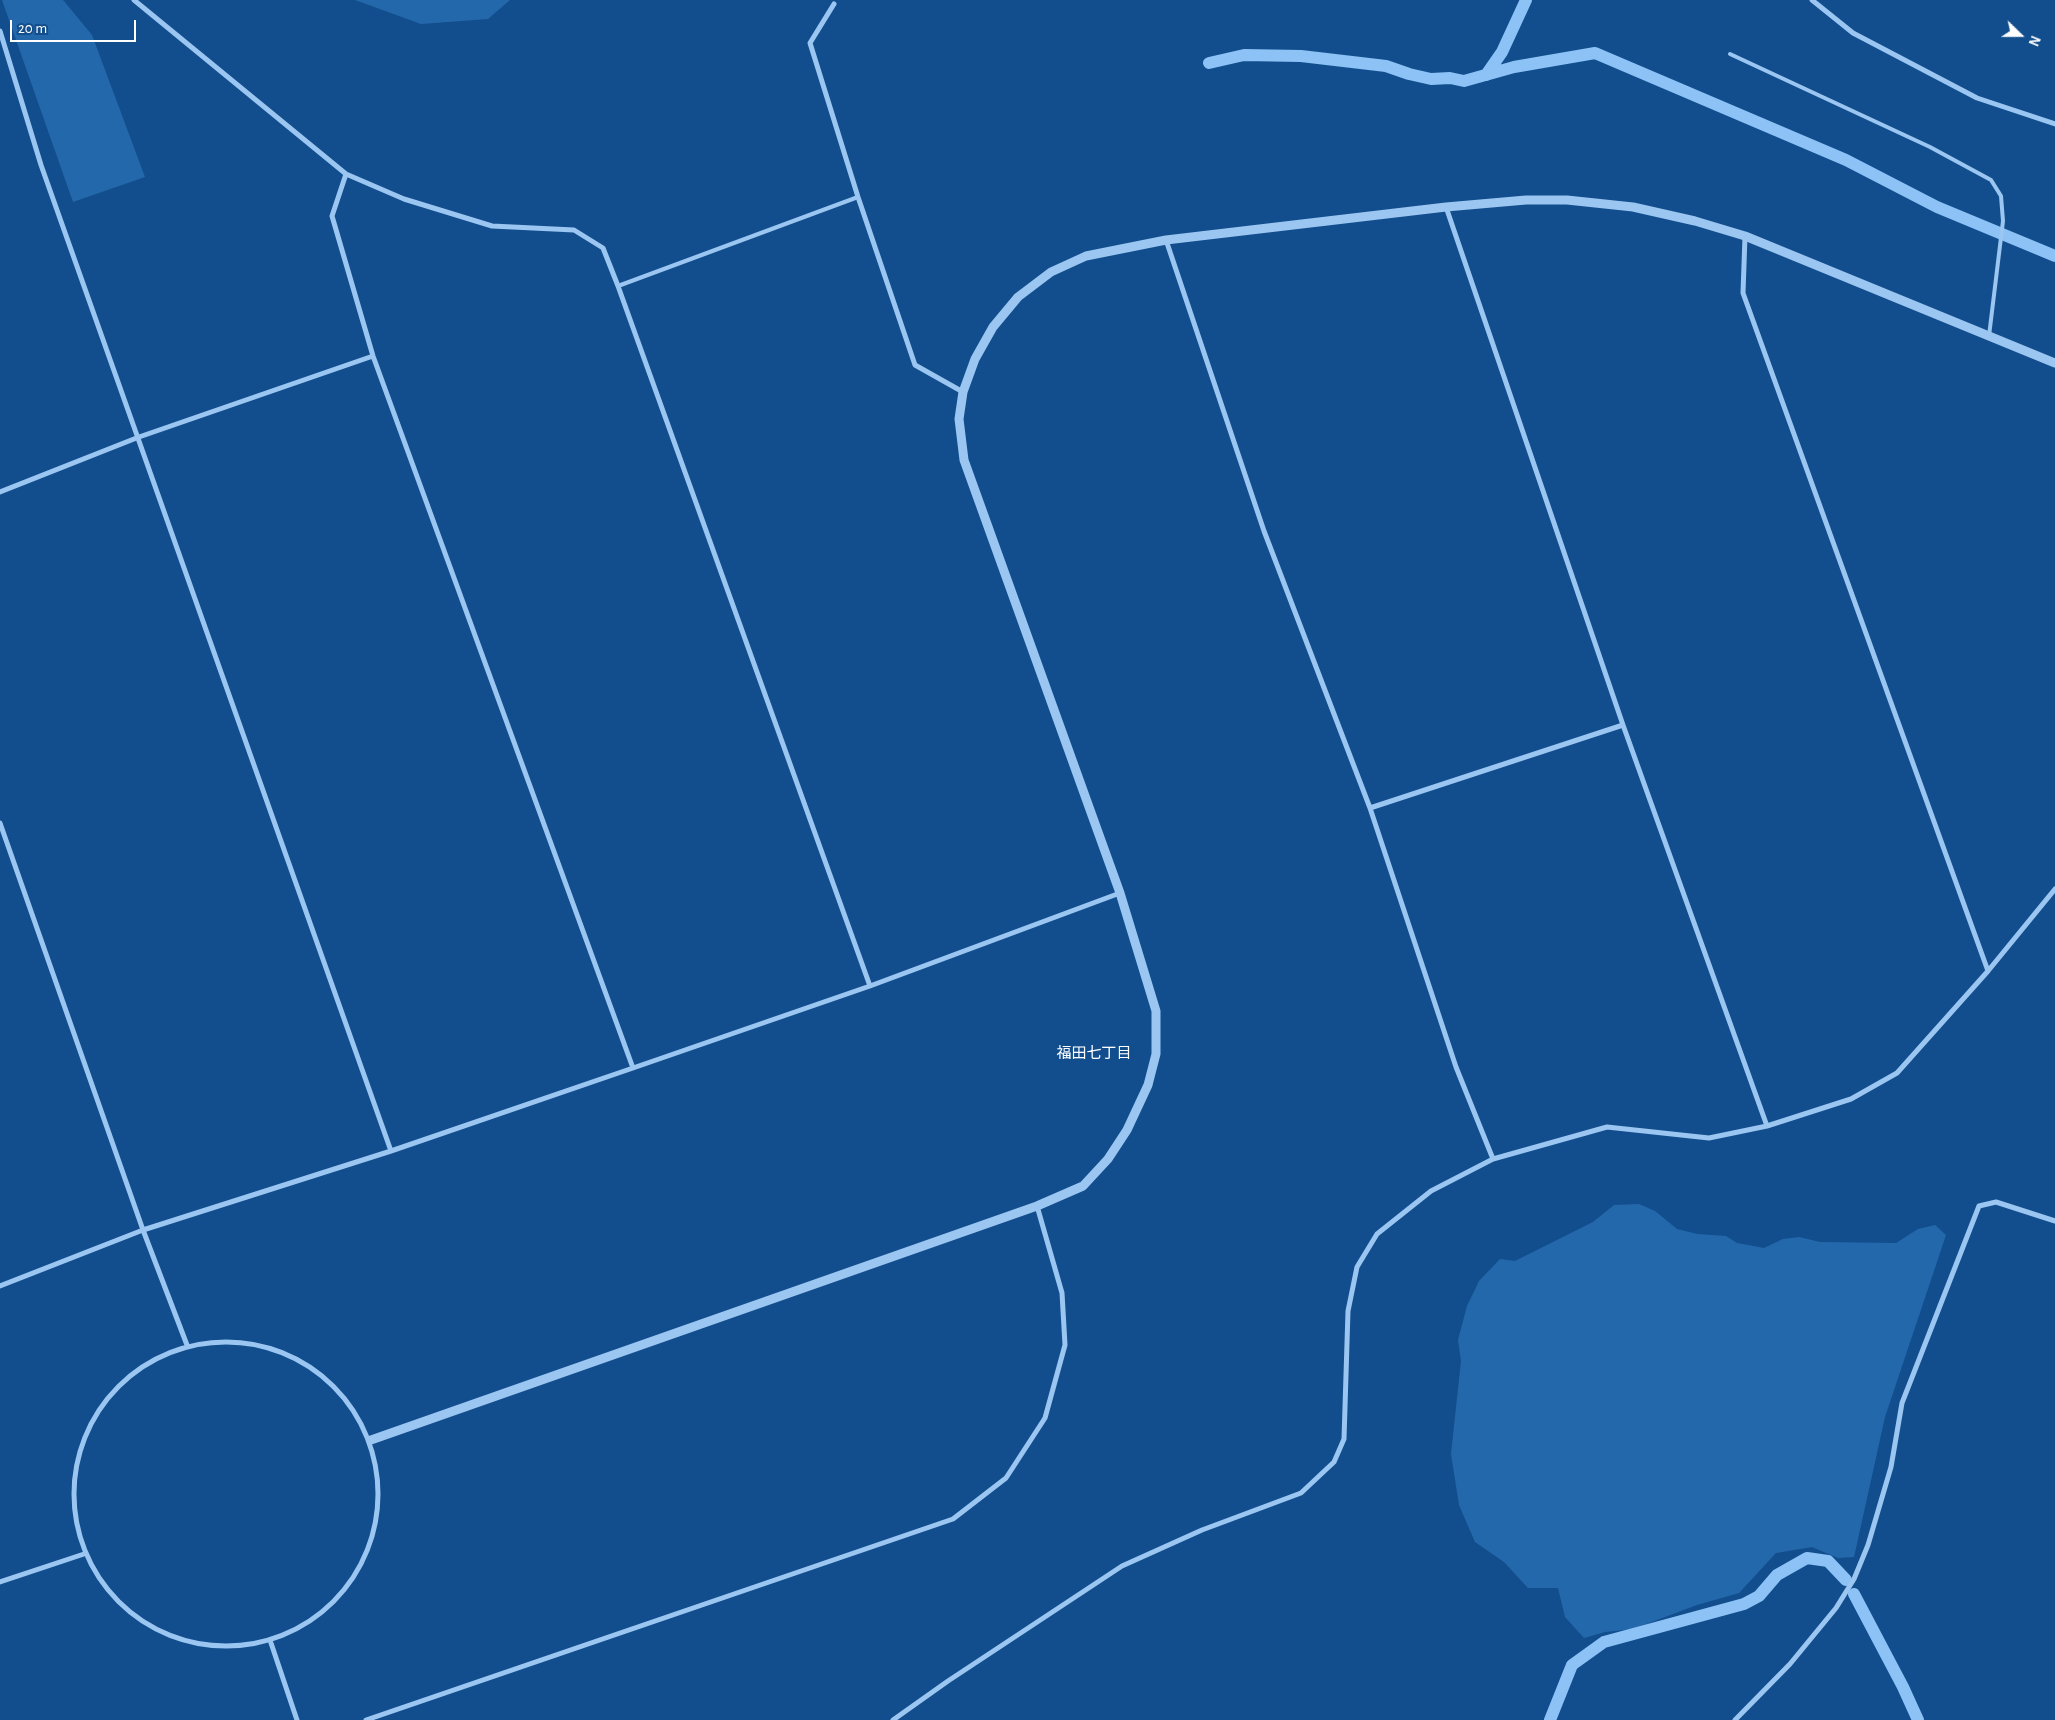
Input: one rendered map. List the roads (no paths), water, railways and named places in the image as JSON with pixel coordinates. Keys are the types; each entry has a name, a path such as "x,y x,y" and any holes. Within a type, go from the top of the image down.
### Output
{"street":[{"path":"134,0 346,174 404,199 492,226 574,230 603,248 870,986"},
{"path":"1812,0 1853,33 1977,98 2055,124"},
{"path":"834,4 810,42 858,197 915,365 963,392"},
{"path":"0,31 41,164 391,1150"},
{"path":"346,174 332,216 373,356 633,1068"},
{"path":"371,1440 1037,1206 1083,1186 1108,1159 1127,1130 1148,1085 1156,1054 1156,1011 1120,893 964,460 959,419 963,392 976,358 994,327 1018,297 1051,272 1086,256 1166,240 1446,206 1526,200 1567,200 1633,207 1695,221 1745,236 2055,362"},
{"path":"1446,206 1623,724 1767,1126"},
{"path":"1745,236 1743,293 1988,971"},
{"path":"1166,240 1264,531 1370,808 1456,1067 1492,1159"},
{"path":"0,492 139,437 373,356"},
{"path":"1370,808 1623,724"},
{"path":"0,823 143,1230 187,1345"},
{"path":"893,1720 948,1681 1122,1566 1202,1530 1301,1493 1334,1462 1344,1439 1348,1311 1357,1267 1377,1234 1431,1191 1492,1159 1607,1127 1709,1138 1767,1126 1851,1099 1897,1073 1988,971 2055,889"},
{"path":"0,1286 143,1230 391,1150 633,1068 870,986 1120,893"},
{"path":"1736,1720 1790,1664 1836,1608 1854,1579 1868,1545 1891,1468 1902,1403 1979,1206 1996,1202 2055,1222"},
{"path":"366,1720 953,1520 1006,1478 1040,1426 1045,1418 1065,1346 1062,1293 1037,1206"},
{"path":"243,1340 299,1358 344,1393 371,1440 377,1526 353,1581 318,1619 271,1642 209,1648 159,1634 116,1603 84,1554 72,1490 86,1428 140,1366 187,1345 243,1340"},
{"path":"0,1582 84,1554"},
{"path":"271,1642 296,1720"}],"lane":[{"path":"1730,54 1930,147 1991,180 2000,196 2003,221 1989,336"},
{"path":"618,286 858,197"}],"waterway":[{"path":"1486,75 1502,52 1526,0"},
{"path":"1209,63 1244,55 1301,56 1386,66 1431,79 1450,78 1464,81 1514,67 1595,53 1846,160 1937,207 2055,256"},
{"path":"1550,1720 1572,1665 1604,1642 1744,1604 1759,1596 1777,1575 1807,1558 1828,1561 1846,1580"},
{"path":"1854,1594 1903,1687 1918,1720"}],"district":[{"name":"福田七丁目","path":"1094,1053"}]}
